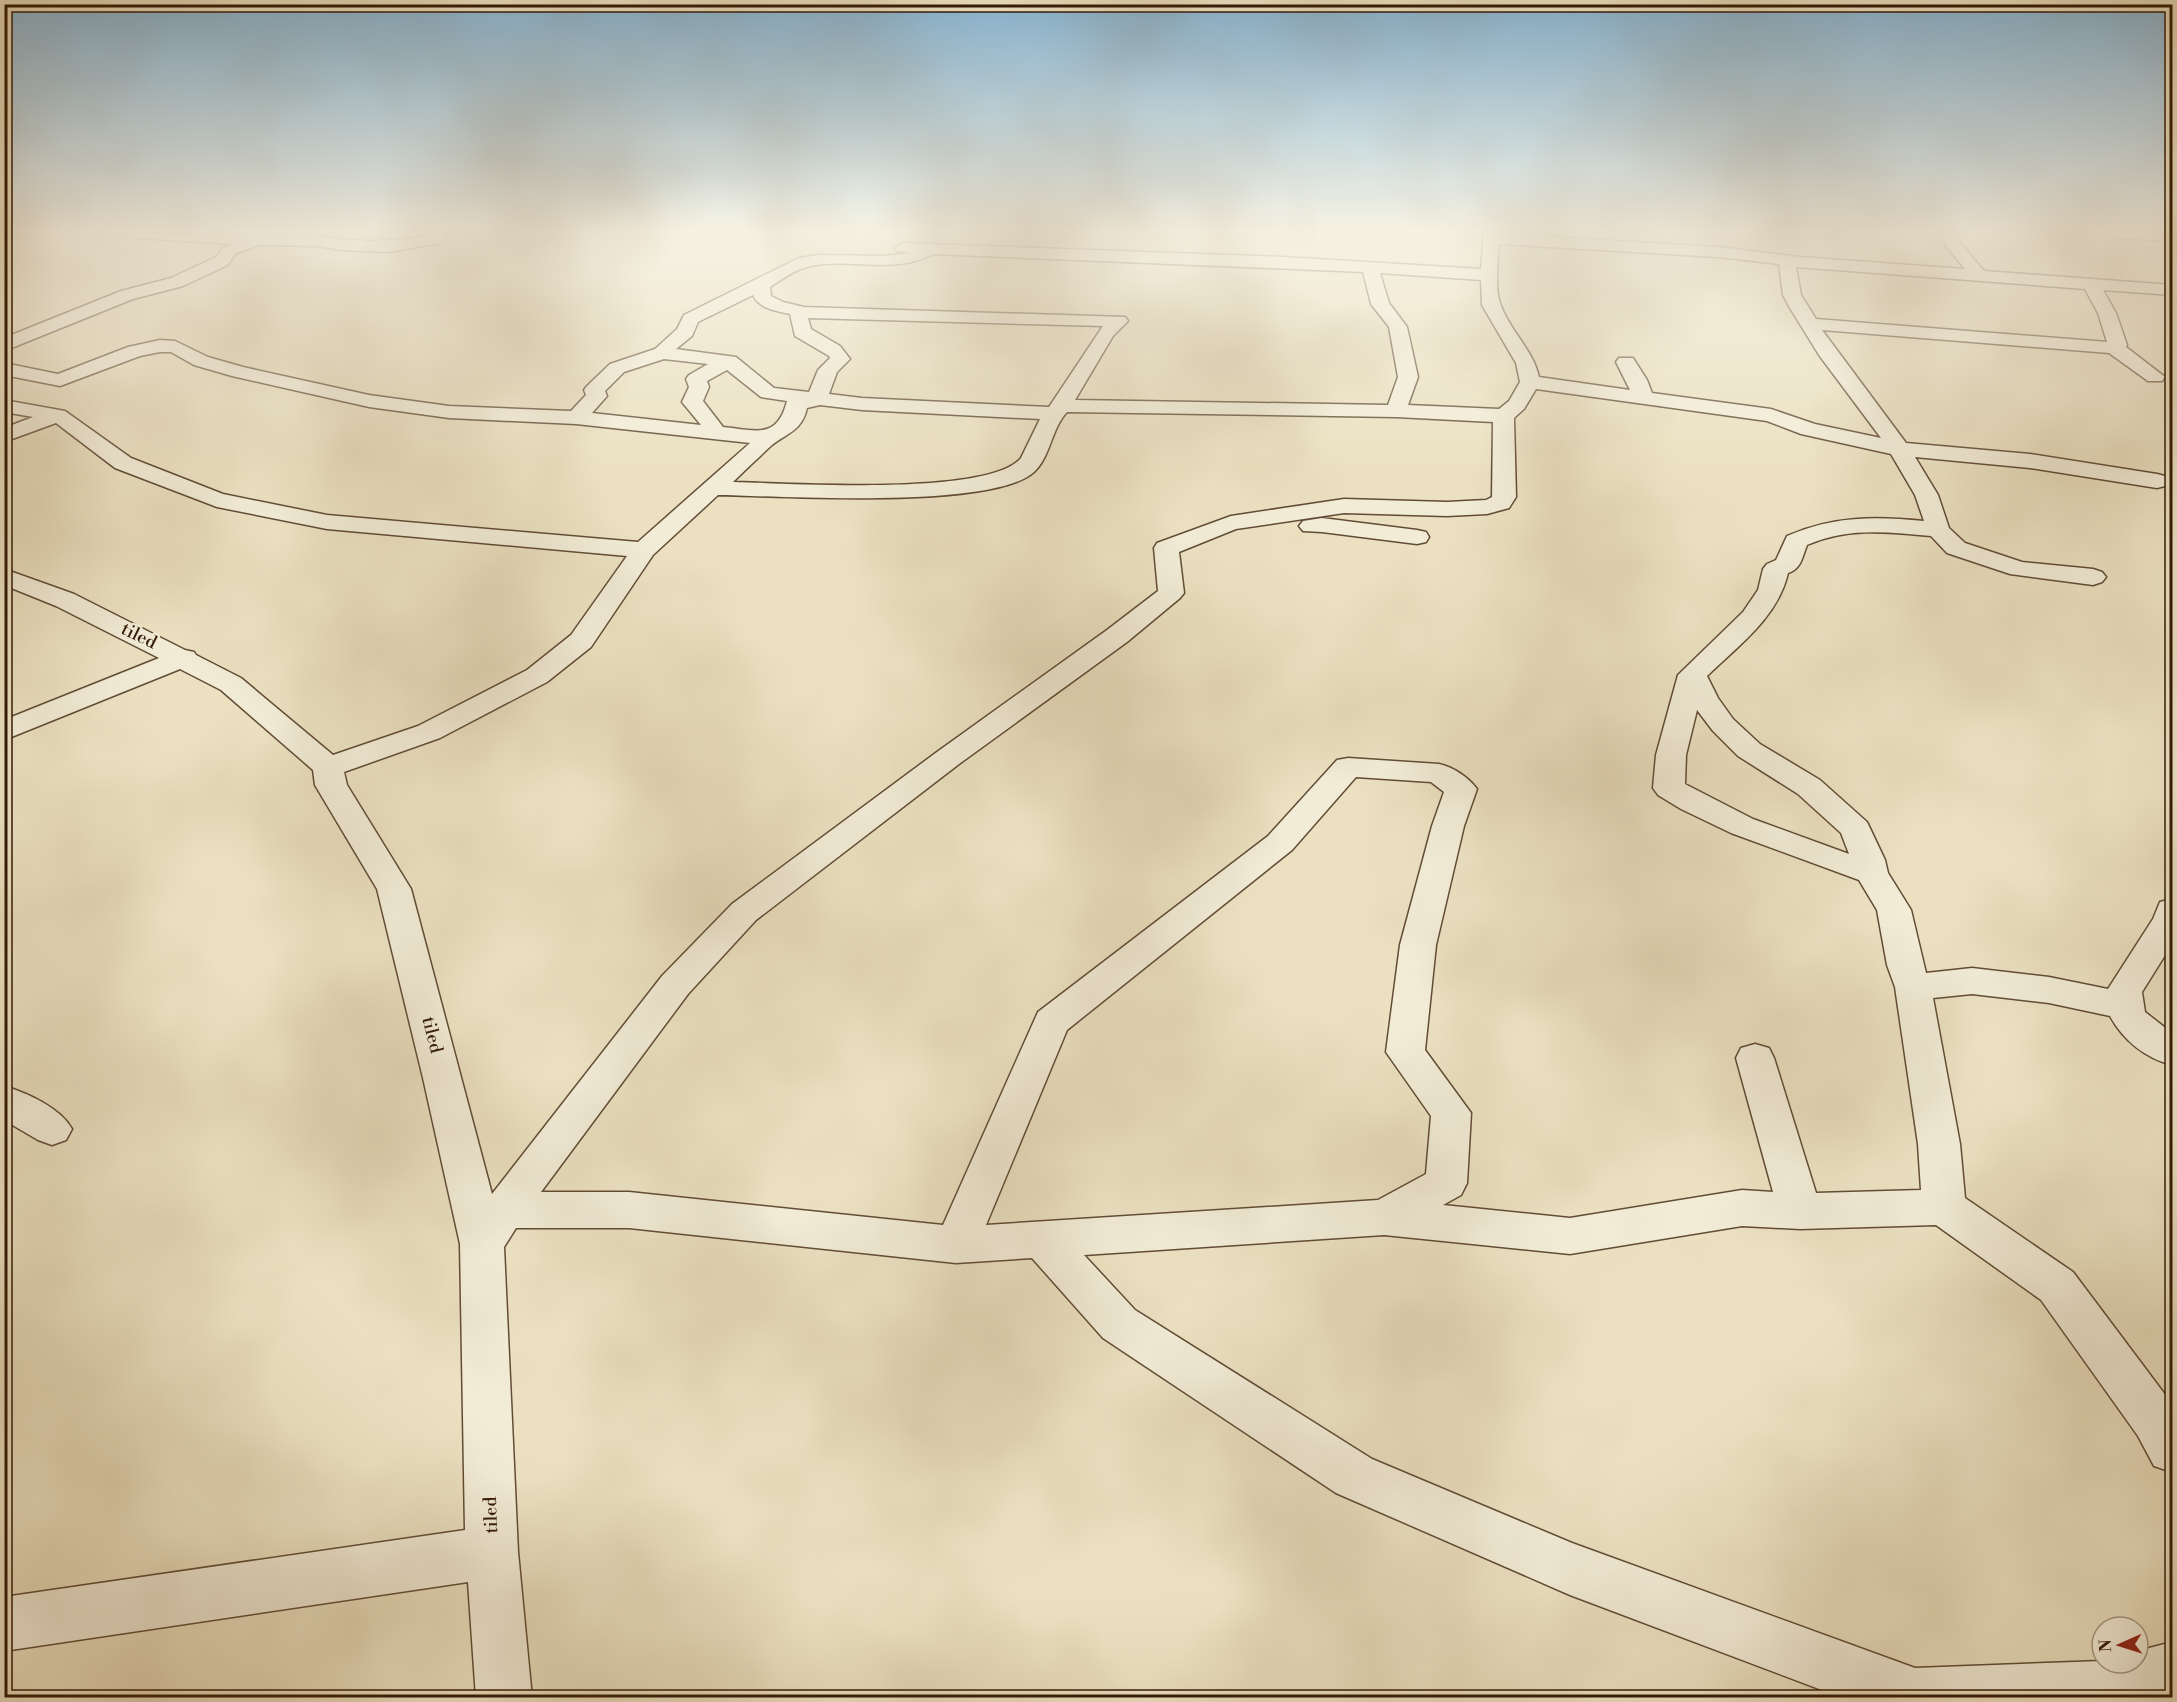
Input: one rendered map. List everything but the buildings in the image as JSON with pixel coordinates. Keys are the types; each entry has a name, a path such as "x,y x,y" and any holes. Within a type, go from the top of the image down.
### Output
{"street":[{"path":"4,345 84,312"},
{"path":"663,353 685,332 690,319 703,312"},
{"path":"803,312 798,316 802,332 819,340 838,354 840,359 828,370 816,400"},
{"path":"713,488 934,490 1007,479 1025,468 1057,410 1106,333 1119,321 819,312"},
{"path":"1387,312 1398,327 1408,377 1396,411"},
{"path":"576,418 597,396 594,390 617,368 663,353 729,361 768,393 816,400 1057,410 1396,411 1504,416 1517,405 1530,382 1526,363 1495,312"},
{"path":"1802,312 1836,368 1899,450 1925,491 1938,530 1956,548 2019,569 2092,577"},
{"path":"2104,312 2118,345 2114,348"},
{"path":"1811,324 2114,348 2155,377"},
{"path":"4,369 60,380 135,351 160,346 175,347 201,361 239,372 369,401 449,412 576,418 768,438 777,436 791,422 798,408 796,403 816,400"},
{"path":"717,433 701,410 692,402 699,387 696,379 729,361"},
{"path":"1626,362 1637,380 1643,397"},
{"path":"4,386 28,372"},
{"path":"1530,382 1770,415 1809,429 1899,450 2030,461 2157,481"},
{"path":"4,406 58,415 123,463 217,500 327,522 644,550"},
{"path":"4,436 58,415"},
{"path":"493,1227 675,985 744,912 948,758 1117,636 1171,593 1166,548 1231,523 1344,506 1447,509 1487,507 1501,503 1504,497 1504,416"},
{"path":"328,767 429,732 537,676 581,641 644,550 768,438"},
{"path":"1231,523 1274,528 1322,525 1417,537"},
{"path":"1870,873 1753,832 1695,805 1669,788 1671,755 1692,675 1753,618 1771,590 1776,569 1787,565 1796,541 1810,534 1860,523 1938,530"},
{"name":"tiled","path":"4,576 65,600 184,658 231,684 328,767 331,785 394,889 443,1078 493,1227 492,1552 504,1698"},
{"path":"4,731 184,658"},
{"path":"1692,675 1704,699 1717,717 1749,750 1809,787 1856,829 1868,860 1870,873 1894,910 1905,965 1914,987 1939,1144 1944,1207"},
{"path":"956,1245 1051,1022 1280,843 1329,785 1348,767 1439,773 1461,789 1448,826 1418,945 1406,1052 1451,1113 1446,1183 1384,1217"},
{"path":"2172,910 2170,920 2124,992 2123,1005 2133,1024 2172,1051"},
{"path":"1914,987 1972,981 2049,990 2123,1005"},
{"path":"1755,1058 1800,1211"},
{"path":"4,1101 52,1129"},
{"path":"493,1227 629,1210 956,1245 1384,1217 1570,1236 1742,1208 1800,1211 1944,1207 2057,1286 2167,1430"},
{"path":"1044,1241 1119,1324 1354,1476 1570,1569 1916,1696 2097,1690 2172,1670"},
{"path":"4,1624 492,1552"}]}
